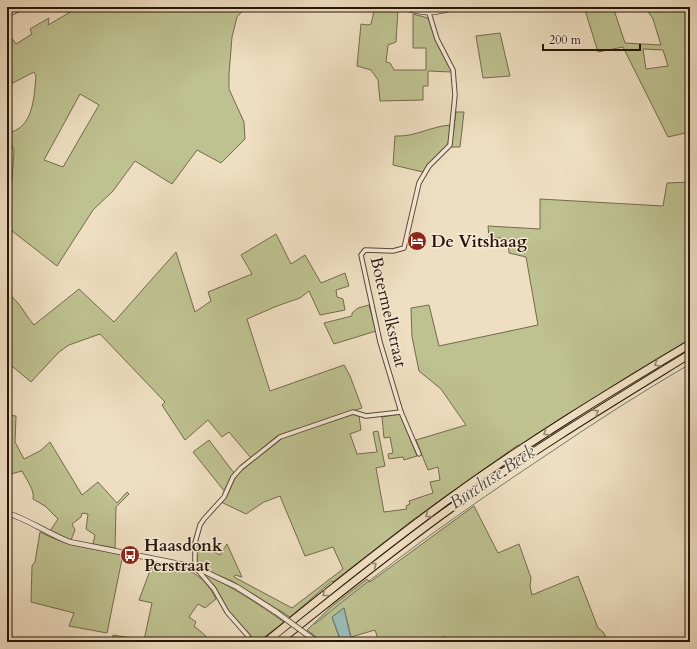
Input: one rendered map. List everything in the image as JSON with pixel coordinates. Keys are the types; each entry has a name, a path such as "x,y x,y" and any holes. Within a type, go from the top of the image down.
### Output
{"highway":[{"path":"266,642 389,544 450,498 538,438 690,344"},
{"path":"278,642 394,550 451,508 543,445 690,354"}],"street":[{"path":"402,7 415,12 429,14 457,7"},
{"path":"7,15 21,8"},
{"name":"Botermelkstraat","path":"419,454 401,412 380,342 360,255 365,250 399,250 404,248 419,183 429,166 450,145 455,95 455,76 450,62 434,32 429,14"},
{"path":"248,642 248,636 227,612 214,589 196,567 195,543 200,525 209,512 224,497 233,477 269,444 287,434 353,412 366,416 401,412"},
{"path":"7,513 30,521 55,536 70,542 196,567 238,587 276,612 315,641"}],"green space":[{"path":"79,7 246,7 237,17 232,37 229,74 229,89 244,122 245,139 221,163 197,150 172,184 135,161 113,191 93,210 57,266 7,227 7,194 12,180 14,151 7,133 16,130 23,125 28,118 33,102 36,76 34,72 7,86 7,40 11,37 16,44 32,34 30,29 49,18 48,25","holes":["80,94 99,105 63,167 44,160"]},
{"path":"375,7 391,7 398,10 396,42 388,45 386,62 390,63 394,70 426,70 426,48 413,48 413,14 428,18 435,38 452,72 428,71 428,86 423,86 423,100 380,101 378,80 371,70 357,66 361,24 371,24"},
{"path":"584,7 590,7 592,11 613,7 625,43 661,45 653,19 645,7 688,7 690,14 690,132 668,137 623,47 598,52","holes":["643,49 663,50 668,66 646,69"]},
{"path":"500,33 510,76 483,78 476,36"},
{"path":"456,112 464,112 460,147 451,147"},
{"path":"451,125 448,144 430,162 423,172 393,165 395,136 410,135 437,127"},
{"path":"690,182 690,339 630,375 520,446 518,445 414,519 333,582 332,581 290,617 232,581 196,566 196,542 220,555 227,544 242,577 235,575 234,577 292,608 343,569 333,547 305,556 280,496 264,502 246,514 221,502 226,496 237,474 277,440 355,414 359,416 361,430 350,434 357,454 377,452 373,432 378,431 385,466 376,468 384,512 407,509 406,506 410,504 409,501 433,493 430,482 440,480 438,467 428,470 416,440 466,425 441,389 419,371 412,337 411,308 429,305 439,346 538,325 526,257 509,253 508,239 489,237 488,226 540,229 540,199 663,206 667,183"},
{"path":"276,234 291,264 305,255 321,283 345,273 349,286 336,290 337,297 343,299 345,310 320,315 309,291 300,298 247,319 270,391 344,365 350,376 362,408 279,435 251,458 229,432 222,437 208,420 185,440 162,405 165,402 100,334 69,345 59,352 31,382 7,362 7,293 19,304 34,325 79,289 114,322 176,252 195,312 211,301 208,292 252,274 241,255"},
{"path":"369,305 376,331 334,344 324,323 352,316 352,313 358,308"},
{"path":"400,414 417,456 404,460 403,457 389,459 388,454 393,453 390,437 384,438 382,417"},
{"path":"7,415 16,416 15,442 24,459 40,451 50,442 82,495 98,482 117,503 127,492 129,494 116,507 115,548 93,544 95,535 86,529 88,514 82,513 81,517 72,524 75,530 71,540 50,531 58,519 45,506 33,499 33,492 22,471 7,475"},
{"path":"209,440 234,473 225,492 193,452"},
{"path":"474,506 498,553 519,544 531,578 530,586 532,595 578,576 598,628 603,632 609,642 445,642 445,636 433,642 379,642 375,630 351,637 344,608 332,617 339,637 336,642 323,642 307,630 331,607 367,579 370,582"},
{"path":"40,532 70,544 90,549 123,554 107,633 69,626 74,613 31,602 32,566 35,562"},
{"path":"154,560 190,571 198,576 210,589 216,599 205,608 198,604 189,617 196,622 194,626 207,637 204,642 112,642 113,635 144,640 152,603 139,600"},
{"path":"202,573 234,589 284,622 258,642 251,642 254,639 229,612 214,585"}],"water":[{"path":"344,608 351,639 343,642 341,641 332,617"}],"waterway":[{"name":"Burchtse Beek","path":"315,624 399,558 486,496 598,420 690,364"}],"place":[{"name":"De Vitshaag","path":"417,241"},
{"name":"Haasdonk Perstraat","path":"130,555"}]}
